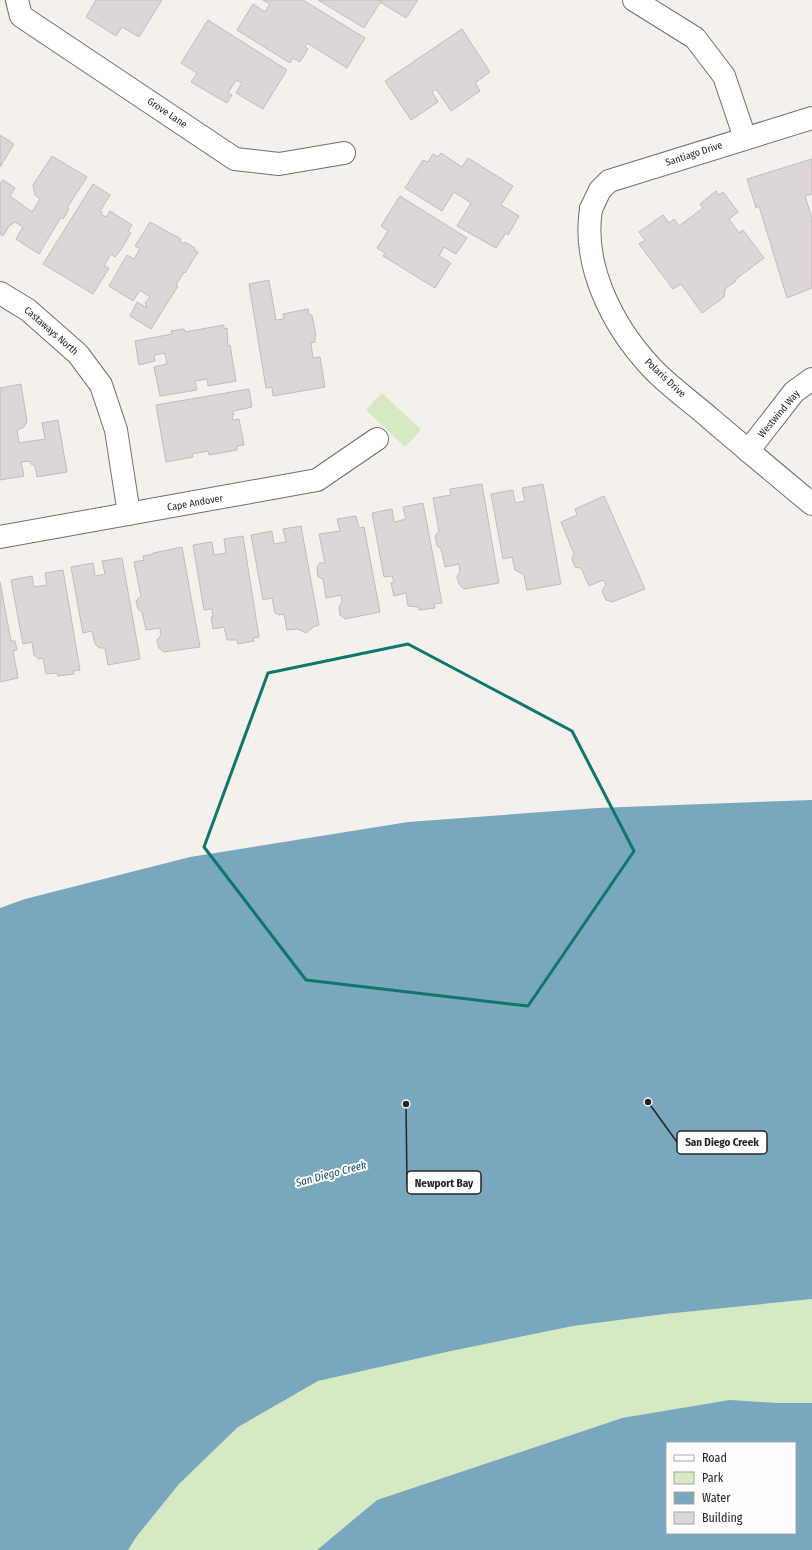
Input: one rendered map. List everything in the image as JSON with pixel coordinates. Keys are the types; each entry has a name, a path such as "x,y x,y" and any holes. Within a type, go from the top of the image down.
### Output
{"street":[{"name":"Grove Lane","path":"17,0 21,16 236,159 279,164 344,153"},
{"path":"634,0 695,38 724,76 745,138"},
{"name":"Santiago Drive","path":"591,209 600,190 609,181 812,118"},
{"name":"Polaris Drive","path":"591,209 589,241 596,272 608,304 624,334 650,367 812,504"},
{"name":"Castaways North","path":"0,293 28,310 78,354 101,386 116,430 129,514"},
{"name":"Westwind Way","path":"748,451 794,392 812,380"},
{"name":"Cape Andover","path":"0,537 317,480 377,439"}],"highlighted area":[{"path":"408,644 572,731 634,851 528,1006 306,980 204,847 268,673"}],"green space":[{"path":"382,393 421,430 405,447 366,410"},
{"path":"812,1299 812,1403 776,1403 622,1418 377,1500 317,1550 128,1550 137,1536 179,1484 238,1427 318,1381 451,1351 573,1326 665,1314"}],"water":[{"path":"812,800 812,1299 665,1314 573,1326 451,1351 318,1381 238,1427 179,1484 137,1536 128,1550 0,1550 0,908 25,899 190,857 408,822 597,808"},
{"path":"730,1400 776,1403 812,1403 812,1550 317,1550 377,1500 622,1418"}],"building":[{"path":"96,0 162,0 139,37 122,27 116,36 86,17"},
{"path":"263,0 303,0 365,38 347,68 307,43 305,47 308,49 300,62 293,58 290,63 237,30 253,4 265,12 270,4"},
{"path":"318,0 379,0 381,1 364,28"},
{"path":"382,0 418,0 406,18 380,2"},
{"path":"208,20 287,70 263,109 236,93 242,83 236,80 228,93 232,95 227,103 191,82 197,73 181,63"},
{"path":"462,29 490,72 475,83 480,91 451,111 436,89 432,92 438,102 411,120 385,81"},
{"path":"0,135 14,144 0,167"},
{"path":"441,153 462,167 468,158 513,186 501,205 519,216 508,235 506,233 496,248 457,226 471,203 454,192 442,211 405,188 423,160 428,162 433,154 438,157"},
{"path":"52,156 87,177 67,208 69,209 63,219 61,217 39,254 16,239 23,227 15,222 9,226 3,236 0,234 0,184 3,180 15,188 10,196 32,212 40,199 35,195 33,185"},
{"path":"812,159 812,194 805,196 812,218 812,288 787,298 759,206 756,208 747,179"},
{"path":"93,184 110,195 100,211 102,212 101,214 106,217 110,211 132,225 128,231 131,233 120,251 115,257 111,254 104,266 109,268 93,294 43,264"},
{"path":"716,191 719,195 723,192 738,212 729,219 739,233 743,230 764,258 736,279 736,281 725,289 724,297 702,313 681,284 673,289 639,244 645,240 639,232 663,215 669,223 674,219 679,226 703,208 700,204"},
{"path":"400,196 467,238 456,254 444,247 439,256 451,263 435,288 383,256 385,253 377,248 388,231 381,226"},
{"path":"150,222 181,239 180,241 184,244 185,242 195,248 194,250 198,252 176,285 178,286 151,329 130,316 137,302 147,308 145,303 150,297 140,290 133,301 109,286 127,255 134,259 140,249 135,246"},
{"path":"269,280 276,320 284,319 283,314 308,309 309,315 312,315 316,336 315,342 311,343 313,358 320,357 325,387 273,396 272,387 266,388 249,284"},
{"path":"224,325 224,329 227,328 228,346 230,345 236,381 208,386 207,379 195,381 197,390 160,396 154,367 167,364 165,353 154,355 155,361 139,365 135,341 172,334 171,331 184,329 185,332"},
{"path":"21,384 27,422 24,427 17,430 19,443 45,439 42,423 58,420 67,472 37,477 35,466 31,464 30,461 21,462 24,476 0,480 0,388"},
{"path":"249,389 252,407 233,411 234,415 232,415 233,420 239,419 244,445 237,446 237,450 209,455 208,451 192,454 193,457 166,462 156,405"},
{"path":"482,484 499,583 464,589 459,584 457,576 460,572 459,564 445,567 441,549 437,546 435,536 439,531 433,498 451,495 450,489"},
{"path":"543,484 561,584 527,590 524,575 515,570 512,557 503,559 491,494 513,490 515,503 525,501 522,488"},
{"path":"604,496 645,589 612,602 606,600 602,591 606,584 603,580 589,586 581,568 575,567 572,559 574,554 561,522 577,515 575,509"},
{"path":"423,503 442,603 434,604 435,608 419,610 419,607 408,606 406,593 394,596 391,583 394,582 392,576 384,577 372,513 392,509 394,522 406,519 403,507"},
{"path":"356,516 359,528 364,527 380,612 345,619 340,615 339,607 342,601 341,595 326,598 323,579 318,577 317,567 320,563 325,563 319,534 340,531 337,519"},
{"path":"301,526 319,625 313,627 306,633 298,629 287,630 284,614 279,615 275,613 272,598 263,600 251,535 272,531 274,544 286,542 283,529"},
{"path":"243,536 259,637 253,638 254,641 238,644 237,640 227,640 224,627 213,629 211,617 213,617 212,609 204,610 193,545 212,542 214,555 226,553 224,539"},
{"path":"182,547 200,647 164,652 159,648 157,640 161,635 160,628 146,630 142,612 138,609 136,601 141,596 134,562 144,560 143,556"},
{"path":"122,558 140,659 108,665 105,648 99,648 95,644 92,631 83,633 71,567 93,563 95,576 105,574 102,561"},
{"path":"63,570 80,670 73,671 74,674 58,676 57,673 46,674 43,658 39,659 34,655 32,642 23,644 11,580 32,576 34,587 47,585 45,573"},
{"path":"0,582 11,641 15,641 17,650 13,651 18,678 0,682"}],"place":[{"name":"San Diego Creek","path":"648,1102"},
{"name":"Newport Bay","path":"406,1104"}]}
